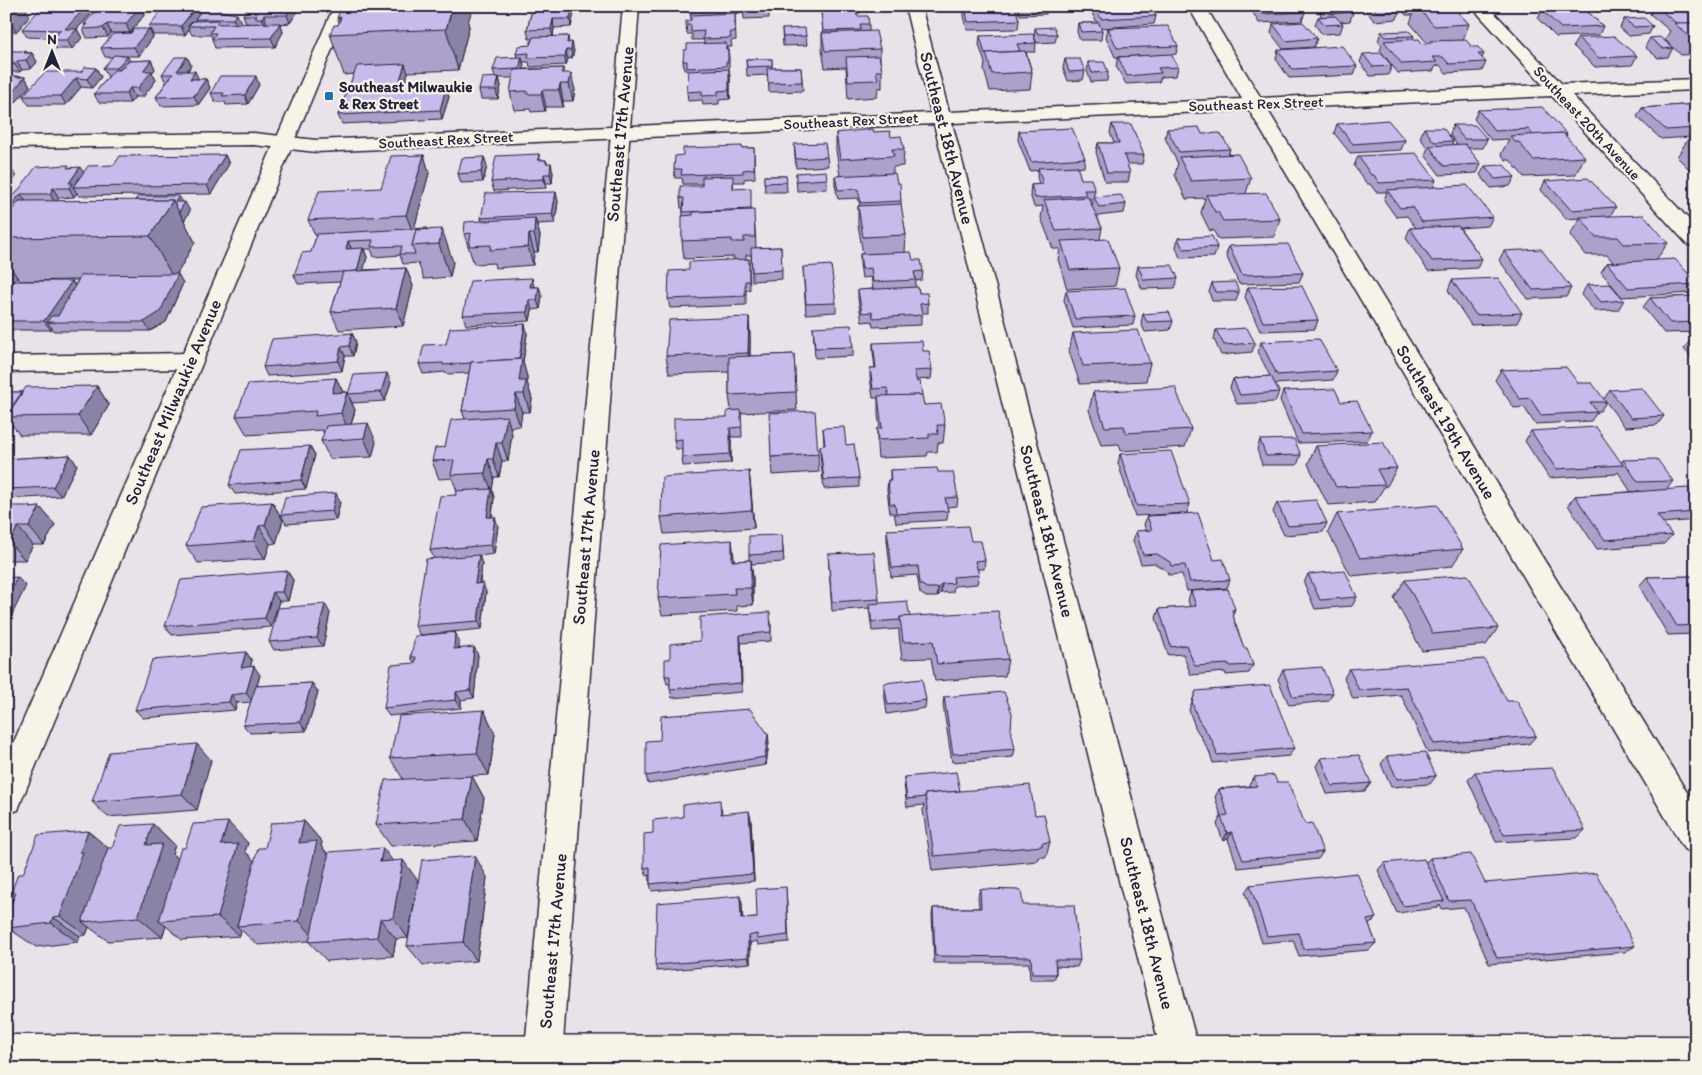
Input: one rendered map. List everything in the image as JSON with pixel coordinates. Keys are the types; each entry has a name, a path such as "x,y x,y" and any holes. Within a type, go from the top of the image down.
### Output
{"street":[{"name":"Southeast Milwaukie Avenue","path":"7,796 342,6"},
{"name":"Southeast 17th Avenue","path":"543,1062 631,6"},
{"name":"Southeast 18th Avenue","path":"913,6 1181,1055"},
{"name":"Southeast 19th Avenue","path":"1196,6 1696,838"},
{"name":"Southeast 20th Avenue","path":"1479,6 1696,240"},
{"name":"Southeast Rex Street","path":"6,142 254,139 316,146 1696,84"},
{"path":"6,364 190,361"},
{"path":"6,1054 543,1062 1181,1055 1696,1055"}],"building":[{"path":"6,6 14,6 6,15"},
{"path":"58,6 86,7 65,29 77,29 67,40 51,40 61,30 22,29 41,8 57,8"},
{"path":"100,6 140,6 126,24 107,24 103,28 83,29 87,24 84,24"},
{"path":"165,6 197,6 181,26 149,26"},
{"path":"249,6 292,6 287,15 264,15 262,18 255,18 257,15 243,15"},
{"path":"346,6 453,6 446,29 330,34 334,25 338,25 341,17 337,18 341,8"},
{"path":"533,6 572,6 570,19 553,19 551,29 527,30"},
{"path":"743,6 769,6 769,10 743,10"},
{"path":"1015,6 1019,20 968,22 965,7"},
{"path":"1094,6 1150,6 1156,16 1101,19"},
{"path":"1257,6 1300,6 1305,12 1262,14"},
{"path":"1323,6 1347,6 1353,12 1330,14"},
{"path":"1372,6 1396,6 1400,11 1377,12"},
{"path":"1417,6 1452,6 1469,24 1434,26"},
{"path":"1656,6 1696,6 1696,23 1676,23"},
{"path":"203,8 221,8 219,11 237,14 233,19 195,19"},
{"path":"1583,8 1603,26 1561,28 1542,10"},
{"path":"856,9 857,16 868,16 869,24 860,24 861,30 823,31 821,11"},
{"path":"735,13 735,32 730,32 731,38 703,39 704,31 691,32 691,25 686,25 686,21 691,20 691,15"},
{"path":"1335,16 1343,24 1325,25 1318,17"},
{"path":"1644,18 1653,26 1634,27 1624,19"},
{"path":"219,20 216,24 280,23 271,38 212,39 216,33 210,33 214,26 188,26 193,21"},
{"path":"1303,22 1317,38 1286,41 1273,24"},
{"path":"1078,23 1099,23 1102,31 1081,32"},
{"path":"1674,23 1696,23 1696,38 1691,38"},
{"path":"1168,26 1178,46 1117,48 1108,28"},
{"path":"1054,27 1057,34 1038,34 1035,28"},
{"path":"805,28 806,36 783,37 782,29"},
{"path":"134,29 149,29 134,47 101,48 113,34 131,33"},
{"path":"876,31 880,49 825,51 822,33"},
{"path":"1409,31 1414,36 1386,37 1381,32"},
{"path":"1033,34 1036,43 1017,44 1020,51 985,54 980,36"},
{"path":"568,36 567,43 572,42 571,50 566,50 565,57 528,58 529,53 516,54 518,46 530,45 533,37"},
{"path":"1614,36 1637,56 1599,58 1578,38"},
{"path":"1660,37 1673,48 1663,49 1650,38"},
{"path":"1419,39 1423,44 1431,43 1430,41 1466,40 1472,47 1478,47 1484,54 1478,54 1486,62 1449,64 1443,57 1432,57 1437,62 1402,64 1384,41"},
{"path":"726,43 728,62 726,62 726,66 687,68 687,61 683,61 684,50 687,50 687,44"},
{"path":"1342,46 1357,66 1292,69 1278,50"},
{"path":"6,51 26,51 24,53 32,53 26,60 17,61 14,64 6,64"},
{"path":"1025,51 1032,72 992,74 986,53"},
{"path":"1381,53 1392,66 1373,67 1363,54"},
{"path":"1171,54 1178,67 1158,68 1161,73 1127,76 1118,57"},
{"path":"114,55 127,56 117,68 103,68"},
{"path":"879,56 882,71 876,71 878,80 848,81 846,57"},
{"path":"175,57 187,57 177,71 195,71 190,79 206,79 194,96 156,97 173,74 162,74"},
{"path":"522,57 519,69 493,70 497,58"},
{"path":"746,59 772,59 772,66 747,67"},
{"path":"1065,59 1080,59 1085,71 1069,72"},
{"path":"151,60 143,71 152,71 138,88 130,88 126,94 94,94 114,70 120,70 128,61"},
{"path":"1088,62 1104,62 1108,72 1092,73"},
{"path":"405,64 399,83 423,82 421,89 446,88 440,110 338,115 357,66"},
{"path":"85,67 96,68 87,79 76,78 61,96 23,96 45,72 81,72"},
{"path":"563,68 561,73 571,73 569,84 560,84 559,90 542,90 541,94 527,94 527,91 510,92 514,70"},
{"path":"767,68 801,68 802,82 768,83"},
{"path":"729,69 729,90 718,91 718,95 702,96 702,91 687,92 688,71"},
{"path":"6,76 25,77 10,95 6,95"},
{"path":"220,76 256,76 245,95 222,96 224,93 211,93"},
{"path":"499,77 496,90 479,90 482,78"},
{"path":"1696,104 1696,128 1666,130 1642,108"},
{"path":"1542,107 1567,134 1533,135 1528,129 1495,131 1478,110"},
{"path":"1388,120 1405,140 1353,144 1337,124"},
{"path":"1112,124 1131,124 1144,155 1124,155 1130,173 1107,173 1098,143 1119,143"},
{"path":"1453,125 1475,125 1487,139 1464,139"},
{"path":"1199,127 1202,134 1220,133 1230,149 1179,152 1167,129"},
{"path":"1072,128 1085,158 1031,162 1019,131"},
{"path":"1424,128 1443,128 1453,141 1434,142"},
{"path":"873,129 874,132 890,131 891,137 901,136 904,149 892,149 894,156 840,159 836,133"},
{"path":"1563,133 1585,157 1533,160 1519,142 1515,142 1510,136"},
{"path":"1688,139 1696,139 1696,147"},
{"path":"825,143 827,157 796,159 794,144"},
{"path":"1465,144 1481,164 1444,166 1429,146"},
{"path":"742,146 742,148 754,148 754,169 743,170 743,173 681,175 682,169 674,169 675,156 683,155 683,148"},
{"path":"1416,153 1436,180 1379,183 1358,156"},
{"path":"539,154 538,160 546,160 546,163 551,163 550,174 544,174 544,179 491,182 496,156"},
{"path":"1238,154 1251,178 1191,181 1179,157"},
{"path":"225,155 207,185 73,187 88,166 114,165 120,156"},
{"path":"424,155 406,215 308,220 319,191 381,188 391,156"},
{"path":"484,157 481,172 458,174 462,158"},
{"path":"69,165 67,168 80,167 69,183 73,183 69,188 53,188 50,194 21,194 6,210 6,195 15,195 36,167"},
{"path":"1504,165 1515,177 1495,179 1485,166"},
{"path":"1077,166 1081,179 1091,179 1095,190 1084,190 1086,195 1035,198 1031,185 1043,184 1038,168"},
{"path":"826,171 827,179 796,181 796,173"},
{"path":"895,173 897,183 900,183 901,201 861,203 858,189 838,190 835,176"},
{"path":"733,176 733,189 751,188 751,209 683,212 684,198 680,198 680,186 702,186 702,177"},
{"path":"764,176 786,176 787,182 764,183"},
{"path":"1588,178 1616,207 1571,210 1545,181"},
{"path":"1467,185 1493,217 1422,222 1412,207 1400,208 1387,190"},
{"path":"556,192 552,214 481,218 486,193"},
{"path":"1266,193 1280,219 1223,221 1218,212 1215,212 1206,195"},
{"path":"1121,195 1126,204 1099,207 1094,197"},
{"path":"138,196 179,196 175,202 185,202 179,212 173,200 135,200"},
{"path":"1088,197 1102,228 1056,231 1044,200"},
{"path":"173,200 150,236 6,238 6,218 19,201"},
{"path":"901,204 906,235 863,237 858,206"},
{"path":"754,210 755,237 744,237 744,242 732,242 732,239 682,241 682,216 693,215 693,212"},
{"path":"1644,215 1668,243 1624,244 1618,237 1596,237 1580,217"},
{"path":"535,218 534,234 529,234 528,247 490,250 491,245 469,246 471,233 464,234 465,222"},
{"path":"1458,226 1482,259 1432,261 1410,228"},
{"path":"427,228 427,230 416,230 412,246 415,254 400,254 402,246 371,247 373,240 348,241 346,249 363,248 357,271 294,275 302,253 311,252 317,234"},
{"path":"442,229 439,244 412,246 416,230"},
{"path":"1212,236 1217,247 1183,249 1178,238"},
{"path":"1108,239 1119,268 1070,270 1061,241"},
{"path":"1288,244 1303,273 1242,275 1229,246"},
{"path":"781,247 782,270 752,272 751,248"},
{"path":"1541,249 1571,288 1533,290 1504,251"},
{"path":"911,252 913,260 921,260 923,271 914,272 916,280 873,282 871,268 862,269 860,254"},
{"path":"749,259 749,281 745,281 745,296 668,299 669,271 689,270 689,262"},
{"path":"1675,259 1696,284 1628,288 1607,263"},
{"path":"831,265 836,303 806,304 803,267"},
{"path":"1172,265 1178,278 1144,280 1138,266"},
{"path":"406,268 396,308 331,312 343,272"},
{"path":"178,274 160,312 144,322 47,322 51,316 58,316 81,275"},
{"path":"532,278 530,287 539,287 537,300 529,300 527,312 463,315 470,281"},
{"path":"1498,278 1522,313 1476,315 1452,280"},
{"path":"14,281 72,281 44,321 6,321 6,292"},
{"path":"1235,282 1239,292 1215,292 1212,283"},
{"path":"1610,284 1624,300 1601,302 1587,285"},
{"path":"1302,286 1318,320 1263,322 1248,287"},
{"path":"918,287 919,293 927,293 928,303 920,304 922,315 873,318 872,312 862,313 858,290"},
{"path":"1125,288 1135,316 1075,319 1066,291"},
{"path":"1696,296 1696,322 1670,323 1650,298"},
{"path":"1169,312 1173,321 1147,322 1143,314"},
{"path":"749,317 748,353 666,356 669,320"},
{"path":"525,324 519,359 443,365 443,363 419,364 424,345 446,344 450,328"},
{"path":"851,325 853,347 815,348 813,327"},
{"path":"1247,328 1255,343 1224,345 1216,330"},
{"path":"1138,330 1150,363 1083,366 1073,333"},
{"path":"352,333 349,346 341,347 338,361 263,367 272,339"},
{"path":"1319,339 1337,371 1277,375 1261,342"},
{"path":"922,341 923,351 929,351 932,370 914,371 917,382 920,381 922,395 889,396 887,388 873,389 870,368 876,368 873,343"},
{"path":"794,354 796,392 729,395 729,357"},
{"path":"522,359 519,381 526,381 524,394 516,394 514,408 462,411 471,362"},
{"path":"1566,367 1578,383 1592,383 1606,402 1590,402 1597,412 1541,415 1530,398 1520,399 1501,370"},
{"path":"387,373 381,392 348,394 354,375"},
{"path":"1271,376 1279,392 1240,395 1233,379"},
{"path":"336,378 332,393 347,392 341,413 315,416 316,411 236,416 248,384"},
{"path":"97,386 78,416 6,417 26,387"},
{"path":"1175,387 1191,429 1126,433 1124,426 1105,427 1093,392"},
{"path":"1642,388 1664,416 1631,418 1610,390"},
{"path":"1335,389 1341,402 1357,401 1372,431 1302,434 1283,391"},
{"path":"6,392 22,392 6,415"},
{"path":"922,395 924,405 941,404 945,425 937,425 938,434 929,434 929,438 878,440 877,428 882,428 878,396"},
{"path":"740,410 742,427 730,428 730,454 682,457 682,439 674,440 674,418 727,417 727,411"},
{"path":"815,411 818,454 771,457 769,413"},
{"path":"507,416 502,443 496,443 493,459 488,459 485,473 451,475 454,460 432,461 435,448 445,447 451,420"},
{"path":"368,423 364,438 321,441 326,426"},
{"path":"844,427 846,445 854,444 859,478 824,480 820,446 825,445 823,428"},
{"path":"1596,427 1623,465 1556,469 1531,431"},
{"path":"1294,439 1301,455 1266,456 1260,440"},
{"path":"1383,442 1397,468 1377,469 1385,485 1336,487 1316,446"},
{"path":"310,446 301,480 229,485 241,450"},
{"path":"1171,451 1190,504 1137,506 1120,454"},
{"path":"70,455 53,487 6,489 6,459"},
{"path":"1657,459 1673,481 1638,482 1623,460"},
{"path":"937,468 938,472 953,472 958,497 945,498 948,511 896,514 895,504 890,504 888,480 891,480 890,470"},
{"path":"749,471 752,510 661,517 662,477"},
{"path":"1688,488 1696,497 1696,512 1657,515 1672,535 1605,540 1575,496"},
{"path":"491,489 487,517 495,517 491,545 430,550 440,496 456,495 456,491"},
{"path":"336,493 332,511 281,515 285,497"},
{"path":"1316,500 1327,523 1288,526 1277,503"},
{"path":"272,502 265,525 259,526 254,541 186,546 201,507"},
{"path":"1437,505 1463,549 1360,558 1337,514"},
{"path":"6,506 40,507 29,527 18,527 9,542 6,542"},
{"path":"1198,513 1214,560 1223,559 1230,580 1190,582 1185,565 1171,566 1170,562 1157,554 1143,555 1136,531 1152,530 1147,516"},
{"path":"968,526 971,541 981,541 985,560 975,561 979,575 953,577 954,583 942,584 938,588 927,588 920,584 918,566 892,568 887,530"},
{"path":"782,535 783,553 749,555 749,536"},
{"path":"732,540 732,561 751,560 751,588 734,588 735,594 658,598 661,545"},
{"path":"874,552 879,599 832,602 828,554"},
{"path":"479,555 475,584 483,583 478,621 415,626 426,559"},
{"path":"287,571 282,592 273,592 265,618 165,626 181,580"},
{"path":"1345,571 1357,597 1320,600 1308,574"},
{"path":"1468,575 1498,628 1433,634 1405,580"},
{"path":"1696,576 1696,625 1677,626 1647,577"},
{"path":"17,577 6,601 6,578"},
{"path":"1228,589 1235,609 1232,610 1235,623 1244,648 1247,648 1253,665 1195,666 1186,645 1171,647 1159,609 1196,606 1191,591"},
{"path":"907,601 910,617 900,617 900,620 872,622 869,604"},
{"path":"325,604 317,638 269,642 278,608"},
{"path":"998,611 1008,659 937,664 933,641 903,642 900,617"},
{"path":"770,612 771,632 740,635 741,683 670,689 670,676 665,676 665,659 670,659 670,644 700,641 700,617"},
{"path":"455,632 454,649 474,647 470,690 456,692 456,700 384,708 391,665 415,663 416,657 411,657 415,636"},
{"path":"246,652 241,668 254,666 246,693 231,695 229,702 135,710 152,660"},
{"path":"1484,659 1507,701 1517,701 1536,736 1434,744 1407,687 1359,690 1349,669"},
{"path":"1322,667 1333,693 1293,697 1283,670"},
{"path":"922,679 926,700 888,705 884,683"},
{"path":"312,683 300,722 243,725 256,686"},
{"path":"1270,685 1294,748 1217,755 1213,742 1198,719 1192,702 1196,691"},
{"path":"1004,692 1012,713 1011,730 1015,749 953,754 944,697"},
{"path":"750,709 768,734 765,757 646,776 646,741 660,740 661,716"},
{"path":"484,710 477,753 390,758 399,716"},
{"path":"197,744 182,794 92,802 109,752"},
{"path":"1425,752 1436,776 1397,779 1387,756"},
{"path":"1359,755 1371,783 1332,786 1321,758"},
{"path":"1553,768 1585,830 1504,835 1475,772"},
{"path":"956,772 960,791 925,794 925,797 907,799 904,777"},
{"path":"1274,775 1277,782 1288,782 1305,824 1312,823 1323,852 1243,860 1232,832 1227,833 1221,816 1228,815 1219,789 1257,786 1254,777"},
{"path":"472,776 465,819 376,825 385,780"},
{"path":"1030,785 1035,815 1044,814 1050,842 1042,843 1042,846 934,856 925,794"},
{"path":"720,800 721,814 749,811 753,874 650,884 650,867 644,868 644,834 653,833 653,820 683,817 683,805"},
{"path":"304,821 299,843 317,841 299,921 237,926 258,848 265,848 271,823"},
{"path":"228,822 221,845 238,844 218,917 159,921 181,848 185,848 193,824"},
{"path":"153,824 146,845 162,844 138,917 82,922 108,848 112,848 120,826"},
{"path":"88,831 80,852 83,852 60,916 53,917 51,923 8,928 11,920 6,921 6,916 16,893 11,893 18,874 23,874 38,835"},
{"path":"383,848 380,862 403,860 393,918 380,919 377,937 309,942 329,852"},
{"path":"1471,854 1485,883 1596,873 1635,946 1497,958 1471,900 1449,901 1430,858"},
{"path":"475,856 463,942 407,946 422,860"},
{"path":"1424,859 1444,901 1403,906 1384,863"},
{"path":"1357,873 1376,918 1367,920 1376,943 1304,949 1298,933 1267,936 1250,885"},
{"path":"786,887 788,935 757,939 757,934 748,936 748,957 655,965 657,903 740,896 741,919 757,918 756,889"},
{"path":"980,889 1021,890 1023,905 1074,905 1080,960 1055,960 1056,974 1032,974 1031,957 935,956 933,908 981,908"}],"place":[{"name":"Southeast Milwaukie & Rex Street","path":"329,96"}]}
